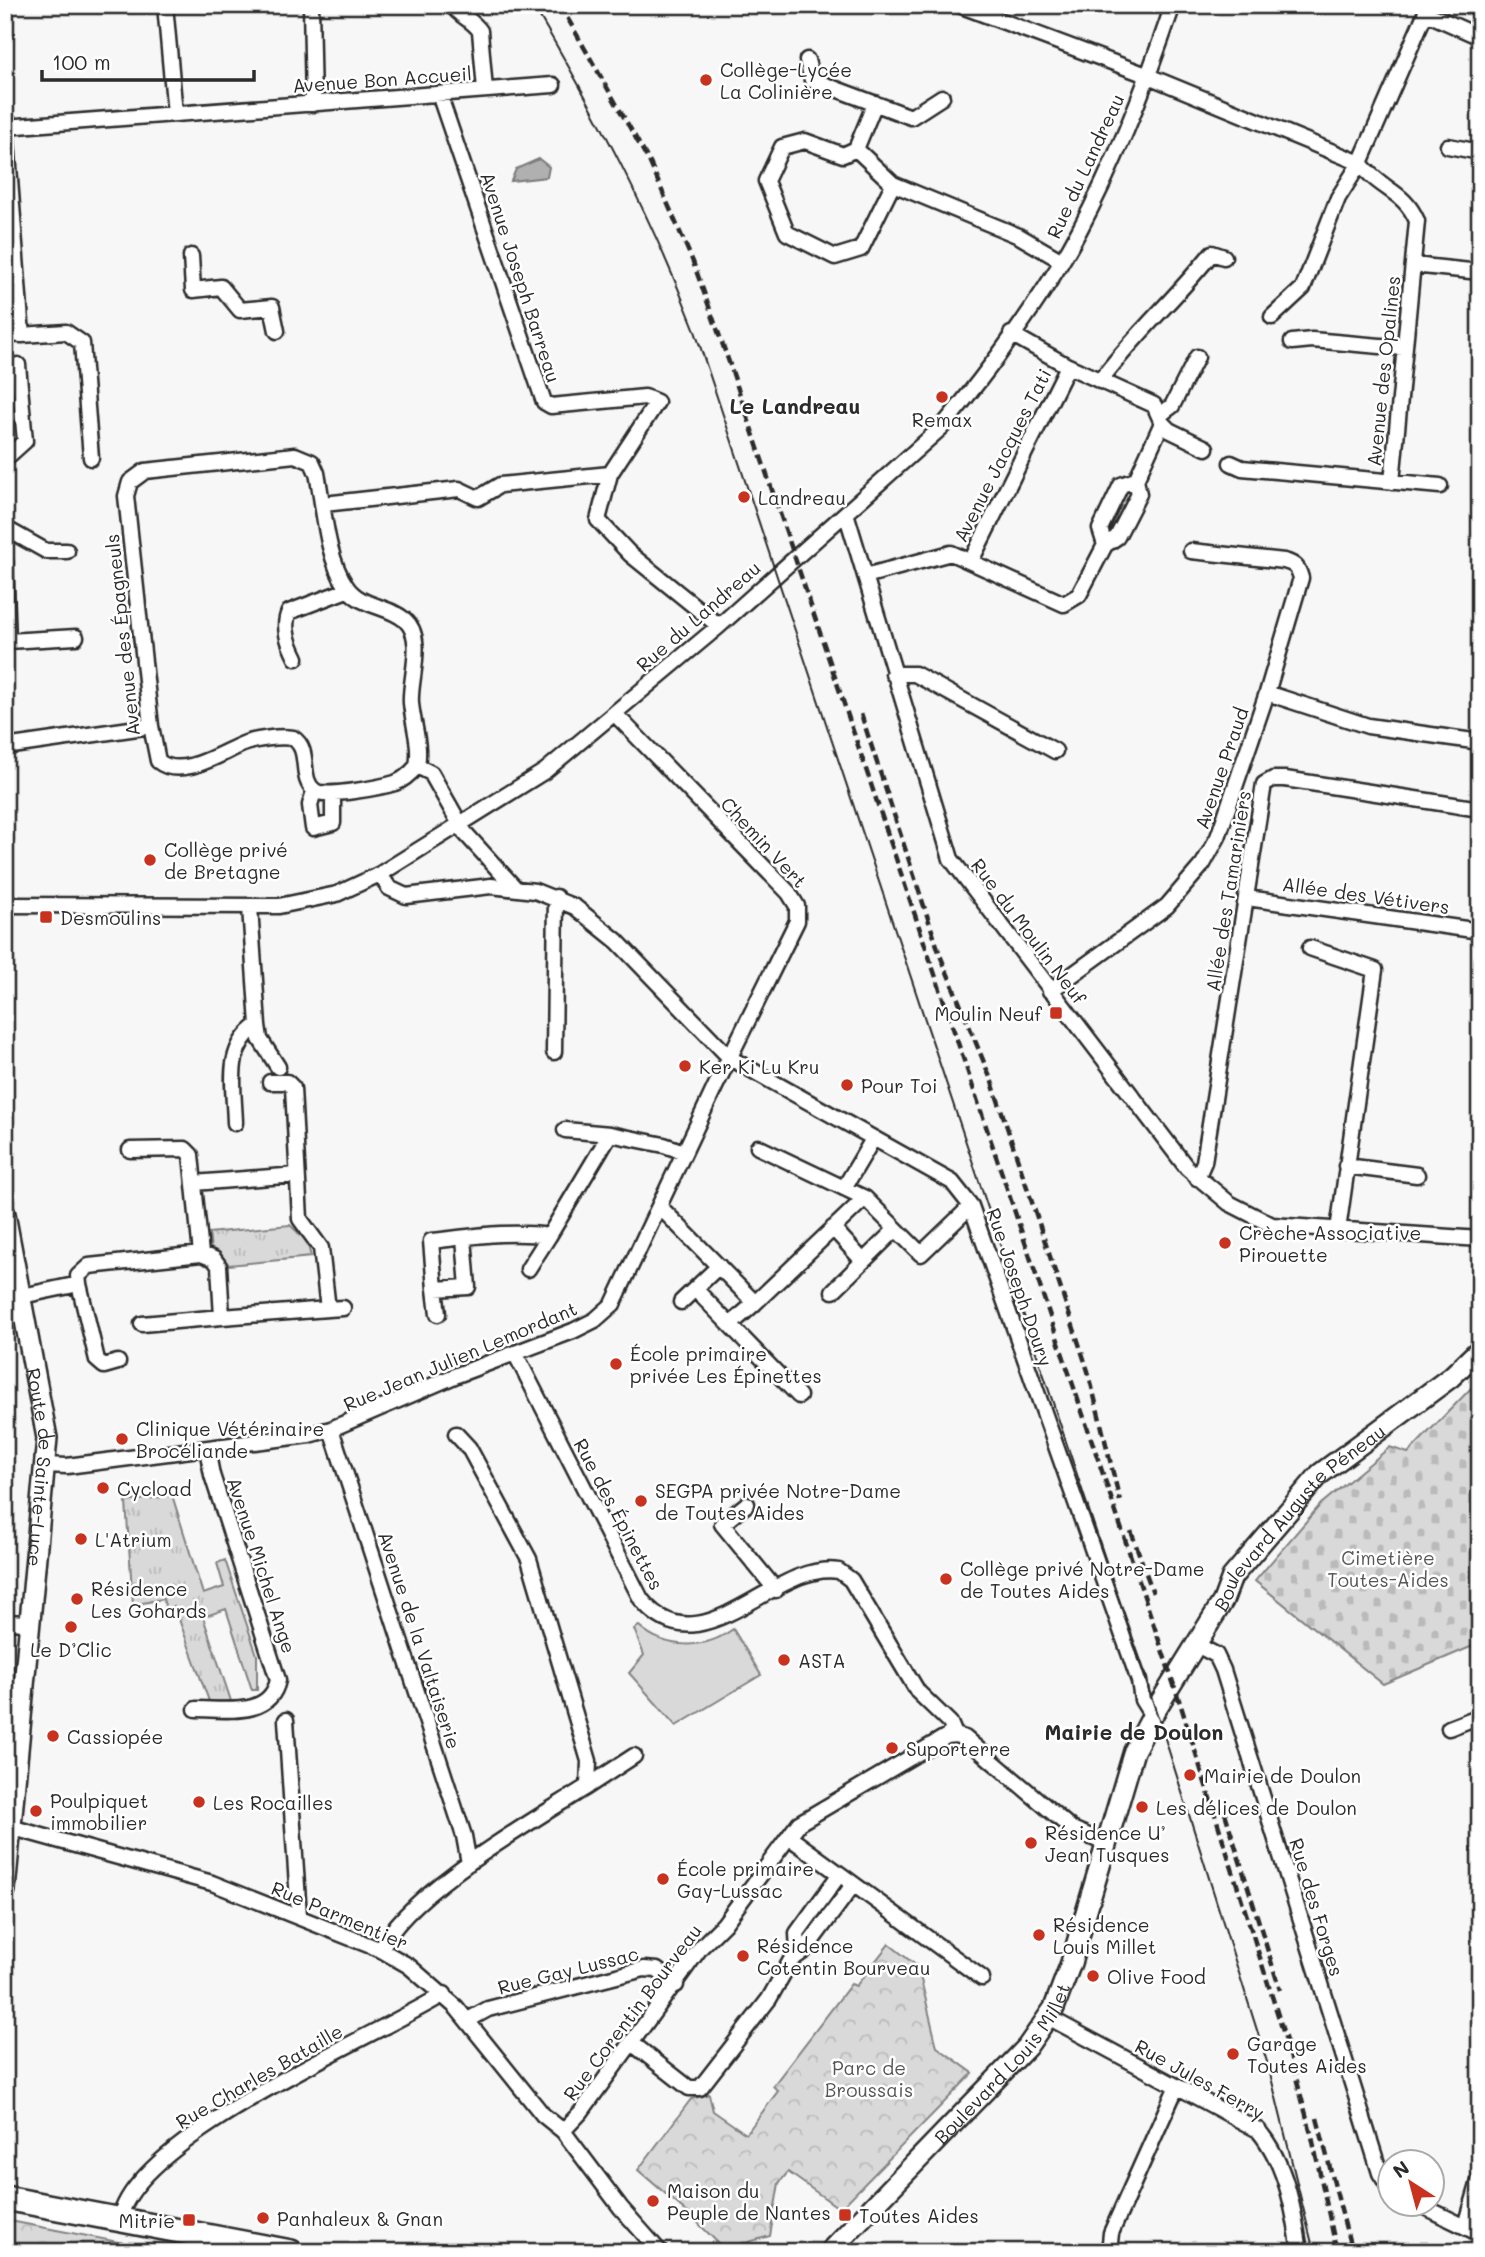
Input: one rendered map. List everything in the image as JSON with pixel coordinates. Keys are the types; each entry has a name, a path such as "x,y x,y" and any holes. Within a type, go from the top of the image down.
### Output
{"main road":[{"path":"5,2198 291,2252"}],"street":[{"path":"165,5 174,114"},
{"path":"311,5 313,104"},
{"path":"452,5 460,17 475,24 480,31 485,90"},
{"path":"959,5 1148,76 1360,163"},
{"name":"Rue du Landreau","path":"5,905 250,907 316,900 380,874 545,771 719,626 942,427 1062,261 1095,199 1148,76 1173,5"},
{"path":"1272,317 1303,288 1338,198 1360,163 1428,9 1480,37"},
{"path":"807,60 812,80 911,117 942,97"},
{"name":"Avenue Bon Accueil","path":"6,127 553,85"},
{"name":"Avenue Joseph Barreau","path":"439,94 544,402 551,406 645,397 657,402 610,474"},
{"path":"875,103 856,149 843,155 805,141 782,147 766,181 787,233 835,257 861,249 893,184"},
{"path":"6,127 22,335"},
{"path":"1448,146 1480,152"},
{"path":"856,149 893,184 1019,236 1062,261"},
{"name":"Avenue des Opalines","path":"1360,163 1375,182 1409,202 1417,221 1392,482"},
{"path":"1100,381 1123,350 1177,297 1212,253 1224,257"},
{"path":"191,256 193,290 221,287 240,310 272,307 276,331"},
{"name":"Avenue des Opalines","path":"1413,265 1480,272"},
{"path":"5,334 66,332 82,342 91,458"},
{"path":"1011,334 1068,366 1154,405 1161,419 1206,447"},
{"path":"1292,342 1312,340 1403,348"},
{"path":"865,576 944,553 955,554 1053,601 1070,602 1082,590 1105,545 1100,529 1121,485 1136,480 1161,419 1172,407 1197,357"},
{"path":"5,459 25,441 18,365"},
{"name":"Avenue Jacques Tati","path":"971,561 1068,366"},
{"name":"Avenue des Épagneuls","path":"324,504 317,473 307,458 295,455 145,471 135,477 127,491 155,756 168,766 204,764 245,743 293,738 299,741 304,753 308,782 314,791 310,805 313,828 333,823 333,794"},
{"path":"1231,463 1242,468 1440,486"},
{"path":"314,791 333,794 396,782 417,766 419,750 411,701 415,650 412,631 406,621 363,601 348,590 337,571 324,504 458,489 478,498 500,485 610,474 598,520 630,554 719,626"},
{"name":"Rue du Moulin Neuf","path":"846,513 951,859 1050,991 1197,1178 1262,1221 1285,1226 1480,1239"},
{"path":"5,528 46,551 67,551"},
{"name":"Avenue Praud","path":"1050,991 1167,906 1203,864 1218,837 1267,693 1301,578 1299,570 1294,564 1284,561 1191,551"},
{"path":"5,561 8,641 76,637"},
{"path":"296,658 288,643 286,619 289,612 348,590"},
{"path":"893,674 915,674 1055,751"},
{"name":"Avenue Praud","path":"1267,693 1368,726 1480,742"},
{"name":"Chemin Vert","path":"615,714 789,893 797,906 797,921 730,1058"},
{"path":"5,747 151,726"},
{"path":"417,766 431,773 460,825 514,888"},
{"name":"Allée des Tamariniers","path":"1197,1178 1204,1162 1264,784 1273,779 1480,809"},
{"name":"Rue Joseph Doury","path":"380,874 389,888 406,896 468,887 514,888 556,897 575,907 609,934 730,1058 944,1176 971,1206 1139,1681 1142,1700 1152,1716"},
{"path":"554,1052 556,897"},
{"name":"Allée des Vétivers","path":"1247,898 1480,931"},
{"path":"250,907 260,1039 278,1067"},
{"path":"1310,948 1375,970 1338,1230"},
{"path":"234,1123 233,1057 242,1036 258,1025"},
{"name":"Rue Jean Julien Lemordant","path":"45,1465 67,1466 207,1449 331,1429 585,1325 613,1304 730,1058"},
{"path":"142,1324 335,1309 321,1248 300,1219 293,1088 287,1082 270,1082"},
{"path":"565,1130 664,1144 684,1152"},
{"path":"528,1269 610,1135"},
{"path":"844,1188 873,1139"},
{"path":"758,1147 865,1198 921,1254 971,1206"},
{"path":"130,1150 185,1149 191,1155 201,1254"},
{"path":"1346,1166 1417,1175"},
{"path":"194,1183 297,1175"},
{"path":"730,1325 865,1198"},
{"path":"659,1206 755,1303"},
{"name":"Route de Sainte-Luce","path":"5,1214 47,1438 5,1890"},
{"path":"833,1228 863,1261"},
{"path":"833,1290 897,1229"},
{"path":"438,1314 431,1241 526,1232 549,1236"},
{"path":"435,1289 468,1287 464,1238"},
{"path":"118,1362 104,1366 97,1360 78,1276 89,1266 201,1254 214,1259 219,1266 222,1317"},
{"path":"681,1302 719,1266"},
{"path":"22,1296 79,1284"},
{"path":"695,1289 799,1396"},
{"name":"Boulevard Auguste Péneau","path":"1152,1716 1223,1601 1232,1577 1311,1483 1451,1377 1480,1349"},
{"name":"Rue des Épinettes","path":"516,1353 648,1608 668,1622 688,1625 711,1620 821,1570 831,1569 846,1575 918,1692 950,1723 954,1735 965,1738 1072,1829 1105,1843"},
{"name":"Avenue de la Valtaiserie","path":"331,1429 464,1836 469,1863"},
{"path":"456,1434 470,1448 528,1559 589,1761 588,1786"},
{"name":"Avenue Michel Ange","path":"195,1709 253,1709 272,1696 278,1681 212,1475 207,1449"},
{"path":"747,1504 722,1524 776,1590"},
{"path":"5,1622 28,1623"},
{"name":"Rue des Forges","path":"1197,1645 1216,1655 1223,1670 1376,2160"},
{"name":"Boulevard Louis Millet","path":"829,2252 1027,2047 1048,2017 1071,1962 1122,1784 1152,1716"},
{"path":"1449,1728 1480,1716"},
{"path":"286,1720 299,1916"},
{"name":"Rue Corentin Bourveau","path":"563,2132 633,2044 677,1985 701,1947 724,1924 799,1823 947,1736 954,1735"},
{"path":"381,1950 402,1921 449,1877 634,1756"},
{"name":"Rue Parmentier","path":"10,1827 194,1877 299,1916 381,1950 409,1966 443,1994 468,2020 543,2115 563,2132 621,2208 660,2252"},
{"path":"789,1836 982,1978"},
{"path":"633,2044 689,2088 699,2088 769,1999 798,1953 797,1933 839,1875"},
{"path":"798,1953 804,1951 853,1885"},
{"name":"Rue Gay Lussac","path":"468,2020 488,2009 644,1969 657,1970 677,1985"},
{"name":"Rue Charles Bataille","path":"120,2219 124,2204 179,2143 271,2087 443,1994"},
{"name":"Rue Jules Ferry","path":"1048,2017 1176,2088 1246,2122 1265,2138 1287,2187 1300,2252"},
{"path":"1109,2252 1111,2233 1176,2088"},
{"path":"1466,2226 1480,2178"},
{"path":"1446,2217 1480,2234"}],"green space":[{"path":"290,1225 307,1241 311,1257 229,1265 219,1252 211,1249 209,1233"},
{"name":"Cimetière Toutes-Aides","path":"1480,1379 1480,1643 1383,1684 1255,1581 1321,1504 1390,1447 1408,1453"},
{"path":"172,1495 203,1594 224,1587 217,1563 225,1560 257,1655 257,1690 252,1690 226,1609 203,1617 231,1701 209,1701 174,1606 166,1609 163,1599 133,1605 126,1502"},
{"path":"639,1626 661,1640 686,1644 710,1641 733,1629 761,1675 676,1726 629,1673 644,1655 634,1629"},
{"name":"Parc de Broussais","path":"889,1944 918,1967 937,2047 973,2073 840,2209 788,2172 779,2183 770,2236 724,2249 638,2170 691,2099 709,2094 713,2111 746,2134 778,2091 773,2086 851,1984 856,1986"},
{"path":"5,2220 144,2247 144,2252 5,2252"}],"shaded area":[{"path":"539,159 549,167 547,177 511,181 516,169"}],"tram line":[{"path":"533,5 620,163 659,244 694,328 1162,1729 1268,2065 1314,2252"}],"railway":[{"path":"560,5 650,163 693,262 730,365 1181,1706 1287,2044 1312,2137 1337,2252"},
{"path":"861,714 940,955 992,1082 1088,1371 1120,1501"},
{"path":"1131,1531 1153,1593"},
{"path":"1225,1813 1280,1990"},
{"path":"1317,2118 1352,2252"}],"place":[{"name":"Collège-Lycée La Colinière","path":"706,80"},
{"name":"Remax","path":"942,397"},
{"name":"Landreau","path":"744,497"},
{"name":"Collège privé de Bretagne","path":"150,860"},
{"name":"Desmoulins","path":"46,917"},
{"name":"Moulin Neuf","path":"1056,1013"},
{"name":"Ker Ki Lu Kru","path":"685,1066"},
{"name":"Pour Toi","path":"847,1085"},
{"name":"Crèche Associative Pirouette","path":"1225,1243"},
{"name":"École primaire privée Les Épinettes","path":"616,1364"},
{"name":"Clinique Vétérinaire Brocéliande","path":"122,1439"},
{"name":"Cycload","path":"103,1488"},
{"name":"SEGPA privée Notre-Dame de Toutes Aides","path":"641,1501"},
{"name":"L'Atrium","path":"81,1539"},
{"name":"Collège privé Notre-Dame de Toutes Aides","path":"946,1579"},
{"name":"Résidence Les Gohards","path":"77,1599"},
{"name":"Le D’Clic","path":"71,1627"},
{"name":"ASTA","path":"784,1660"},
{"name":"Cassiopée","path":"53,1736"},
{"name":"Suporterre","path":"892,1748"},
{"name":"Mairie de Doulon","path":"1190,1775"},
{"name":"Les Rocailles","path":"199,1802"},
{"name":"Les délices de Doulon","path":"1142,1807"},
{"name":"Poulpiquet immobilier","path":"36,1811"},
{"name":"Résidence U’ Jean Tusques","path":"1031,1843"},
{"name":"École primaire Gay-Lussac","path":"663,1879"},
{"name":"Résidence Louis Millet","path":"1039,1935"},
{"name":"Résidence Cotentin Bourveau","path":"743,1956"},
{"name":"Olive Food","path":"1093,1976"},
{"name":"Garage Toutes Aides","path":"1233,2054"},
{"name":"Maison du Peuple de Nantes","path":"653,2201"},
{"name":"Toutes Aides","path":"845,2215"},
{"name":"Panhaleux & Gnan","path":"263,2218"},
{"name":"Mitrie","path":"189,2220"}],"district":[{"name":"Le Landreau","path":"795,405"},
{"name":"Mairie de Doulon","path":"1134,1731"}]}
